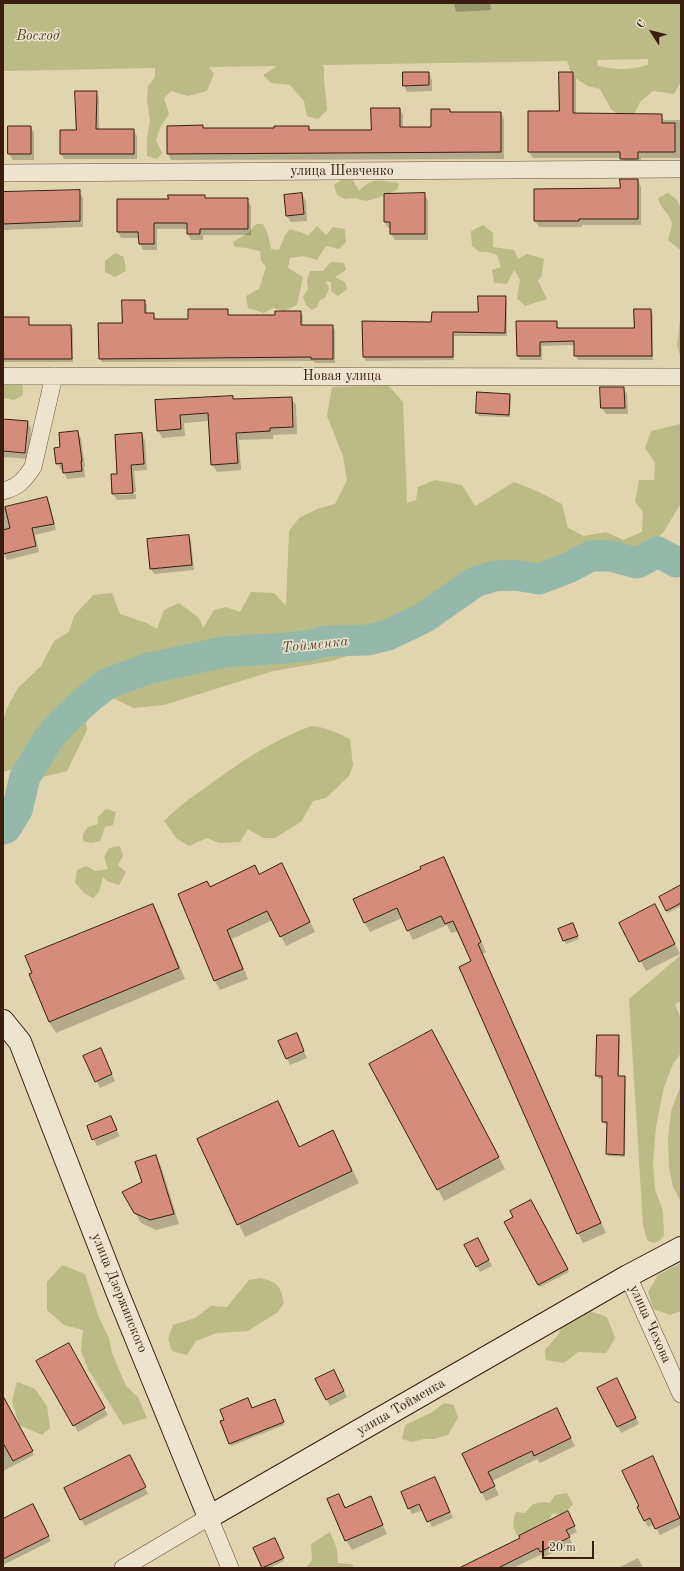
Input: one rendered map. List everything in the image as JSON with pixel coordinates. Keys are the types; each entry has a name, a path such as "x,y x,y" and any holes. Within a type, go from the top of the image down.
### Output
{"street":[{"name":"улица Шевченко","path":"3,172 681,169"},
{"name":"Новая улица","path":"3,376 681,377"},
{"path":"3,490 13,488 24,480 32,467 54,376"},
{"name":"улица Дзержинского","path":"3,1021 20,1042 116,1289 230,1568"},
{"name":"улица Тойменка","path":"123,1568 628,1276 681,1248"},
{"name":"улица Чехова","path":"628,1276 681,1394"}],"green space":[{"name":"Восход","path":"3,3 681,3 681,81 674,94 653,91 640,102 634,115 618,115 611,109 600,89 588,86 572,76 567,61 322,65 324,67 327,110 318,119 307,116 304,101 290,85 271,83 263,75 277,66 209,67 214,74 207,91 188,96 171,91 164,98 169,114 161,126 156,140 162,153 157,159 147,156 147,138 150,121 147,100 148,86 155,77 155,68 3,71","holes":["648,59 648,65 629,69 611,68 598,66 597,60"]},
{"path":"344,178 353,180 359,191 368,183 373,181 399,183 397,190 381,197 366,201 355,198 345,199 337,195 334,185"},
{"path":"668,193 677,200 681,208 680,250 668,240 672,223 658,198"},
{"path":"256,224 263,224 268,234 271,249 279,250 285,235 290,229 308,236 317,226 326,235 333,227 345,229 346,242 339,249 326,246 317,260 304,256 290,258 288,268 303,277 297,305 284,311 273,308 264,313 248,308 246,296 259,289 266,267 261,261 260,251 235,247 233,242 248,233"},
{"path":"483,225 493,233 493,247 514,250 518,259 527,254 544,259 542,275 538,281 547,299 525,306 517,298 520,280 514,270 507,284 494,283 492,270 501,267 497,255 488,252 480,252 472,246 471,231"},
{"path":"115,253 124,257 126,271 115,277 105,272 105,261"},
{"path":"331,262 344,263 346,270 335,277 345,282 347,289 338,296 331,291 331,282 326,281 329,289 325,298 320,300 317,307 312,310 306,305 303,297 308,289 307,280 310,271 323,271"},
{"path":"681,319 681,359 677,346"},
{"path":"12,379 23,386 23,395 14,400 3,398 3,381"},
{"path":"388,385 403,402 407,503 416,500 418,487 435,480 462,485 475,506 514,482 537,491 562,504 568,528 584,536 606,532 623,540 642,532 643,512 635,502 639,480 654,480 655,463 645,448 651,431 680,424 681,503 663,533 638,553 612,556 586,563 570,554 551,567 526,573 499,567 391,617 363,633 357,653 332,661 273,671 164,705 134,708 106,695 98,698 91,705 86,722 87,730 67,771 30,780 18,768 3,772 3,720 8,706 18,688 41,666 54,641 69,632 74,616 93,595 112,593 120,614 147,623 157,629 164,610 179,603 199,618 203,628 214,610 226,607 240,612 251,592 274,593 286,606 289,531 299,518 317,509 335,504 347,480 343,456 327,416 332,387"},
{"path":"311,726 326,729 350,739 353,765 349,776 326,798 313,801 301,822 275,838 263,838 248,829 240,842 219,843 207,838 189,846 177,839 164,821 179,807 230,770 269,745"},
{"path":"106,809 116,812 113,825 105,827 100,841 91,843 83,841 83,834 88,827 98,824 98,817"},
{"path":"120,846 123,856 118,865 126,872 119,885 107,881 103,877 99,892 93,898 84,893 75,883 77,870 86,866 96,871 108,869 104,857 109,848"},
{"path":"681,955 681,1001 675,1004 681,1019 681,1053 673,1064 664,1087 656,1127 653,1163 655,1189 663,1211 664,1236 659,1241 653,1243 647,1240 643,1225 629,999"},
{"path":"681,1085 681,1202 673,1187 669,1168 668,1139 671,1111"},
{"path":"681,1263 681,1311 670,1315 653,1309 648,1292 658,1275"},
{"path":"62,1265 85,1274 99,1318 109,1338 112,1353 126,1386 138,1397 147,1418 123,1425 89,1371 81,1351 83,1330 64,1325 47,1310 47,1282"},
{"path":"261,1278 272,1281 280,1288 284,1303 278,1312 248,1331 217,1333 196,1341 187,1355 172,1351 168,1339 173,1325 195,1318 211,1306 227,1307 249,1280"},
{"path":"590,1311 607,1317 615,1338 606,1353 578,1352 564,1363 546,1360 545,1350 558,1335 562,1327 573,1315"},
{"path":"17,1382 35,1389 47,1406 50,1428 42,1435 19,1425 12,1401"},
{"path":"444,1403 454,1405 458,1418 448,1435 434,1439 424,1439 412,1442 402,1439 405,1425 431,1413"},
{"path":"567,1493 573,1504 563,1516 553,1513 547,1522 536,1526 530,1536 517,1535 514,1524 516,1512 525,1513 533,1504 544,1502 550,1503 555,1495"},
{"path":"330,1532 337,1549 338,1563 352,1564 354,1568 306,1568 312,1560 311,1544"}],"building":[{"path":"403,72 429,72 429,85 403,86"},
{"path":"559,72 573,72 573,113 662,114 662,123 675,123 675,152 638,152 638,159 620,159 620,152 528,152 528,111 559,111"},
{"path":"75,91 97,91 96,129 134,129 134,154 60,154 60,130 76,130"},
{"path":"371,108 400,108 400,127 431,127 431,109 450,109 450,112 501,112 501,152 167,154 167,126 203,125 203,128 274,128 274,126 309,126 309,130 371,130"},
{"path":"8,126 31,126 31,154 8,154"},
{"path":"620,179 638,179 638,219 534,221 534,189 620,188"},
{"path":"80,190 80,221 3,224 3,192"},
{"path":"302,193 304,214 286,216 284,195"},
{"path":"425,193 425,234 390,234 390,222 384,222 384,194"},
{"path":"168,195 205,195 205,198 248,198 248,229 200,229 200,234 187,234 187,223 154,223 154,244 139,244 138,232 117,232 117,199 168,199"},
{"path":"478,296 506,296 505,333 453,332 453,357 363,357 362,321 431,322 432,312 478,312"},
{"path":"122,300 145,300 145,313 154,313 154,319 188,319 188,309 228,309 228,315 275,315 275,311 301,311 301,325 333,325 333,359 311,359 311,357 99,359 98,323 122,323"},
{"path":"634,309 651,309 652,356 574,356 574,341 540,342 540,356 517,356 516,321 557,321 557,328 634,328"},
{"path":"3,317 29,317 29,325 71,325 72,359 3,359"},
{"path":"600,387 624,387 625,408 601,408"},
{"path":"477,392 510,394 509,415 476,413"},
{"path":"233,396 233,399 292,397 293,427 270,428 270,431 236,433 238,463 211,465 208,413 180,415 181,429 157,431 155,400"},
{"path":"3,419 28,421 25,453 3,451"},
{"path":"78,431 82,471 63,473 62,463 56,464 54,448 60,447 59,433"},
{"path":"142,433 144,464 131,465 133,493 112,494 111,474 117,474 115,435"},
{"path":"47,497 54,524 32,528 36,546 3,554 3,530 10,528 5,507"},
{"path":"189,535 192,565 150,569 147,539"},
{"path":"444,857 481,942 478,944 601,1223 577,1234 459,967 471,961 453,921 445,924 441,916 407,931 397,908 364,923 353,899 421,869 420,867"},
{"path":"282,863 310,922 280,937 267,911 227,930 243,969 214,981 178,894 207,881 210,887 255,865 259,874"},
{"path":"681,885 681,903 666,911 659,897"},
{"path":"153,904 179,968 49,1022 29,974 32,973 25,956"},
{"path":"655,904 675,944 639,962 619,923"},
{"path":"573,923 578,936 563,941 558,929"},
{"path":"432,1030 499,1157 437,1190 369,1064"},
{"path":"297,1033 304,1051 286,1059 278,1041"},
{"path":"597,1035 619,1035 618,1076 625,1076 624,1155 606,1154 607,1122 602,1122 602,1076 596,1076"},
{"path":"101,1048 112,1074 95,1082 83,1056"},
{"path":"278,1101 299,1147 333,1130 352,1171 237,1225 197,1139"},
{"path":"111,1116 117,1130 92,1140 87,1126"},
{"path":"156,1155 174,1214 150,1220 134,1213 122,1192 142,1182 135,1162"},
{"path":"531,1200 568,1269 538,1285 504,1222 513,1217 510,1211"},
{"path":"478,1238 489,1260 476,1267 464,1245"},
{"path":"69,1343 105,1408 73,1426 36,1361"},
{"path":"334,1370 344,1391 326,1400 315,1379"},
{"path":"617,1378 636,1418 617,1427 597,1388"},
{"path":"3,1396 33,1451 13,1461 3,1443"},
{"path":"248,1398 252,1408 275,1399 284,1422 229,1444 220,1421 224,1420 220,1410"},
{"path":"557,1408 571,1438 534,1456 532,1451 488,1472 495,1486 481,1493 462,1454"},
{"path":"130,1455 146,1487 80,1520 64,1488"},
{"path":"653,1456 680,1518 655,1529 650,1518 644,1521 637,1507 639,1506 622,1471"},
{"path":"435,1477 450,1512 427,1522 419,1504 408,1509 401,1492"},
{"path":"339,1494 345,1508 371,1496 383,1525 345,1541 327,1499"},
{"path":"33,1504 49,1536 3,1559 3,1519"},
{"path":"568,1511 575,1526 566,1530 570,1537 540,1552 538,1548 498,1568 459,1568 520,1538 519,1536"},
{"path":"275,1538 284,1558 262,1568 253,1548"}],"waterway":[{"name":"Тойменка","path":"3,829 6,828 17,810 25,777 47,741 61,724 91,696 107,684 146,669 224,652 306,646 326,641 368,640 388,635 425,617 475,582 495,576 515,575 539,579 568,568 591,556 611,556 637,563 658,552 676,562 681,561"}]}
